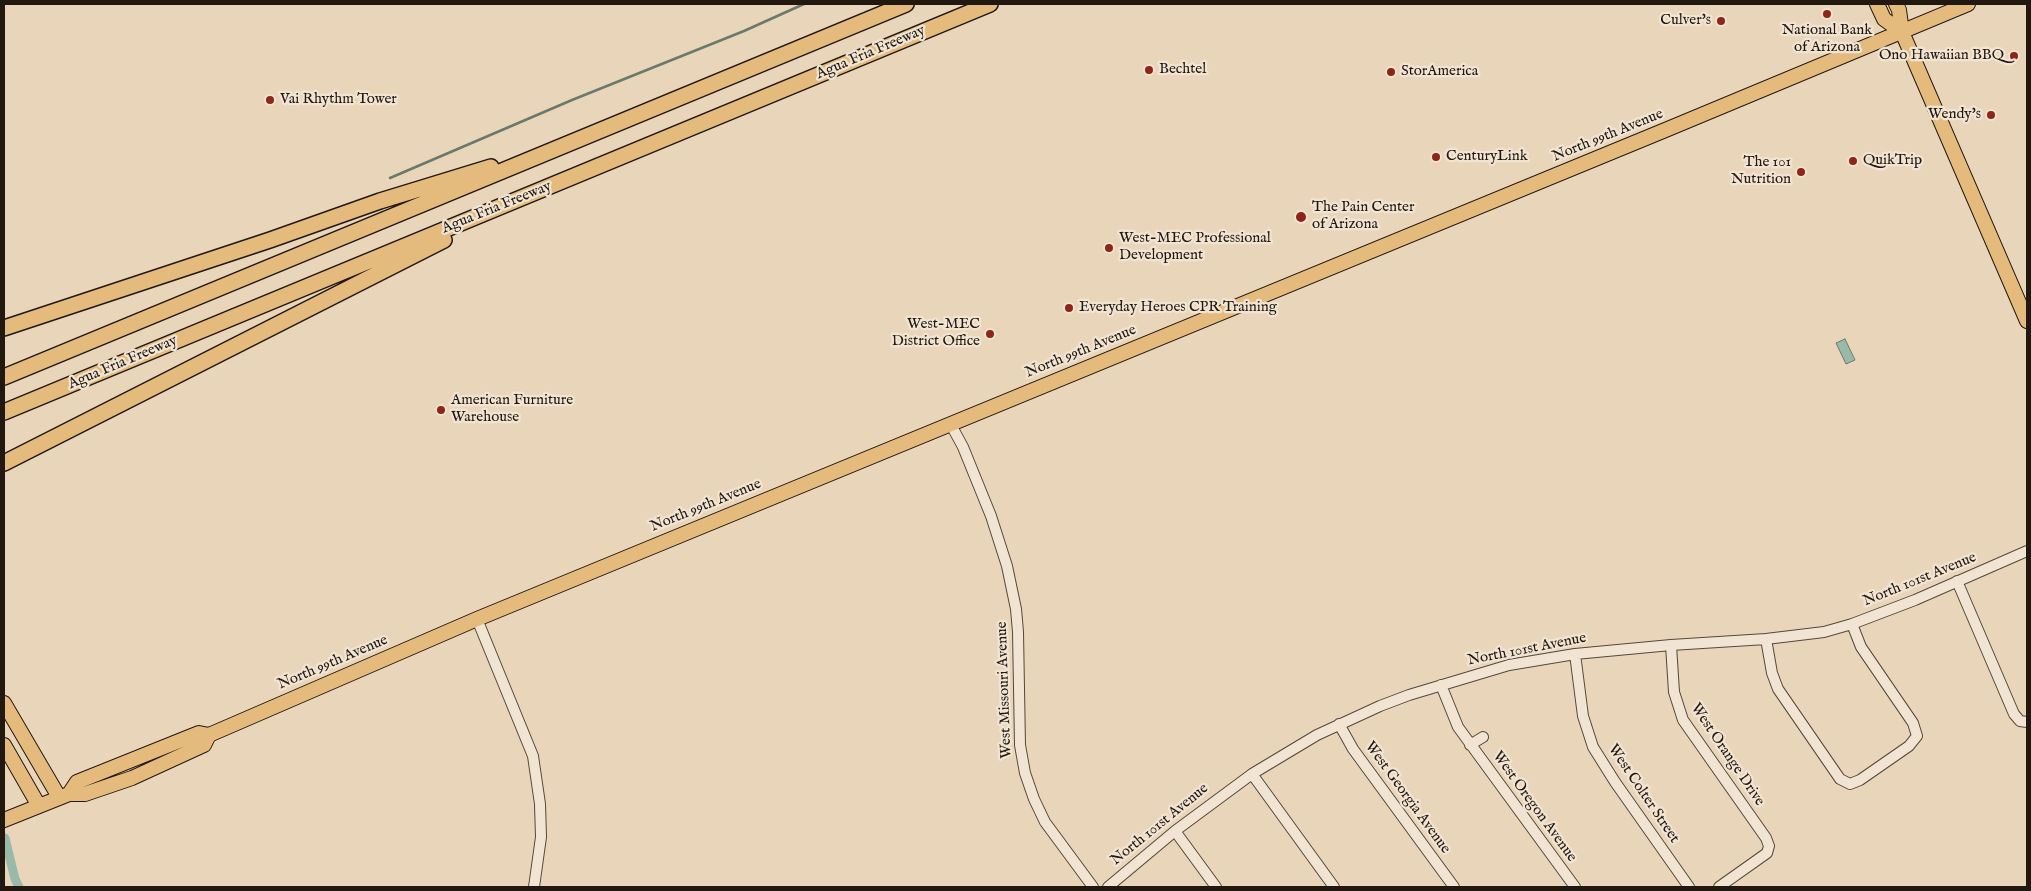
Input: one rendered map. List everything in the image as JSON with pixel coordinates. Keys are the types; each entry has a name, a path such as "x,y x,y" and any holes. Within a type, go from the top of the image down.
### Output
{"highway":[{"name":"Agua Fria Freeway","path":"4,377 906,4"},
{"name":"Agua Fria Freeway","path":"4,412 990,4"},
{"path":"964,14 1003,4"},
{"path":"4,328 270,240 380,201 564,145"},
{"path":"4,463 424,250 490,221 578,175"}],"main road":[{"path":"1877,4 1884,19 1902,32"},
{"path":"1896,4 1900,10 1902,32 2027,321"},
{"name":"North 99th Avenue","path":"4,820 64,795 77,782 199,733 209,735 477,619 1968,4"},
{"path":"4,703 64,795"},
{"path":"4,745 39,806"}],"street":[{"name":"West Missouri Avenue","path":"950,423 963,447 991,516 1007,566 1016,609 1018,632 1020,745 1024,773 1045,822 1093,887"},
{"name":"North 101st Avenue","path":"1108,887 1175,831 1252,774 1297,746 1338,724 1380,706 1441,685 1509,665 1575,654 1766,639 1824,632 1852,624 1957,582 2027,551"},
{"path":"1957,582 2014,714 2024,722"},
{"path":"477,619 533,756 540,804 542,837 534,887"},
{"path":"1766,639 1772,673 1778,689 1840,778 1850,784 1860,780 1909,746 1917,736 1913,722 1861,647 1852,624"},
{"name":"West Orange Drive","path":"1671,645 1674,692 1683,720 1766,838 1769,846 1767,853 1719,887"},
{"name":"West Colter Street","path":"1575,654 1583,716 1596,753 1614,782 1689,887"},
{"name":"West Oregon Avenue","path":"1441,685 1454,720 1470,745 1575,887"},
{"name":"West Georgia Avenue","path":"1338,724 1353,749 1454,887"},
{"name":"West Oregon Avenue","path":"1470,745 1483,737"},
{"path":"1252,774 1334,887"},
{"path":"1175,831 1216,887"}],"shaded area":[{"path":"1845,339 1855,360 1846,364 1836,343"}],"waterway":[{"path":"390,178 572,100 744,31 804,4"},
{"path":"5,838 15,879 19,887"}],"place":[{"name":"National Bank of Arizona","path":"1827,14"},
{"name":"Culver's","path":"1721,21"},
{"name":"Ono Hawaiian BBQ","path":"2014,56"},
{"name":"Bechtel","path":"1149,70"},
{"name":"StorAmerica","path":"1391,72"},
{"name":"Vai Rhythm Tower","path":"270,100"},
{"name":"Wendy's","path":"1991,115"},
{"name":"CenturyLink","path":"1436,157"},
{"name":"QuikTrip","path":"1853,161"},
{"name":"The 101 Nutrition","path":"1801,172"},
{"name":"The Pain Center of Arizona","path":"1301,217"},
{"name":"West-MEC Professional Development","path":"1109,248"},
{"name":"Everyday Heroes CPR Training","path":"1069,308"},
{"name":"West-MEC District Office","path":"990,334"},
{"name":"American Furniture Warehouse","path":"441,410"}]}
